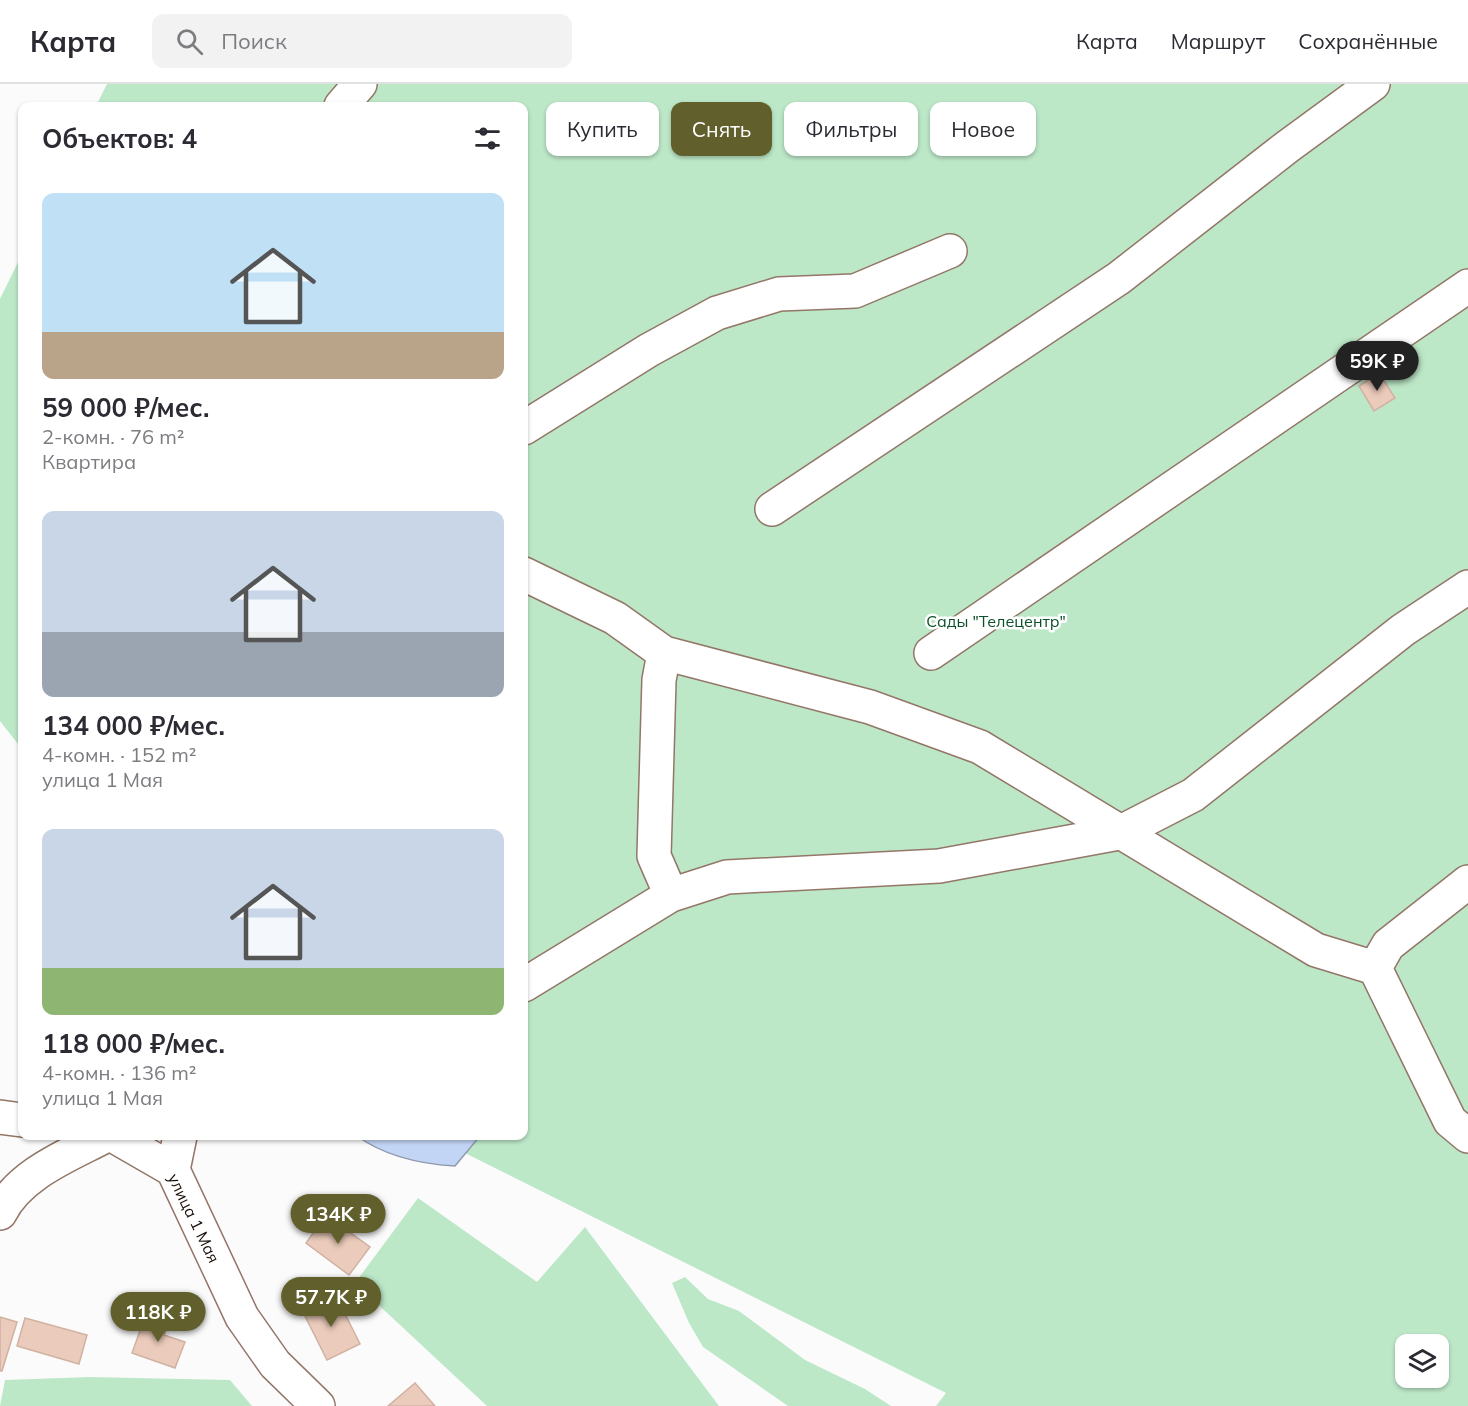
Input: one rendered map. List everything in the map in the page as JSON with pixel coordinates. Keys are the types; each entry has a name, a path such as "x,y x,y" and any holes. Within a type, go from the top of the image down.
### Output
{"street":[{"path":"344,102 360,84"},
{"path":"772,509 1119,278 1372,84"},
{"path":"528,426 649,350 717,313 779,294 855,291 950,251"},
{"path":"931,653 1468,286"},
{"path":"528,576 615,618 664,653 870,706 980,747 1316,950 1375,968 1450,1122 1468,1136"},
{"path":"528,983 671,895 726,877 939,866 1119,833 1193,795 1403,630 1468,587"},
{"path":"664,653 659,680 654,856 671,895"},
{"path":"1375,968 1388,945 1468,882"},
{"path":"0,1117 18,1119"},
{"path":"2,1198 36,1173 98,1140"},
{"name":"улица 1 Мая","path":"121,1140 173,1170 242,1317 275,1364 318,1406"},
{"path":"173,1170 179,1140"}],"green space":[{"name":"Сады \"Телецентр\"","path":"107,84 1468,84 1468,1406 936,1406 946,1393 439,1140 528,1140 528,102 98,102"},
{"path":"18,262 18,744 0,721 0,299"},
{"path":"418,1198 537,1282 585,1227 719,1406 487,1406 355,1283"},
{"path":"685,1277 708,1299 739,1311 805,1360 865,1389 891,1406 788,1406 703,1347 689,1323 672,1283"},
{"path":"89,1377 230,1380 252,1406 0,1406 5,1380"}],"water":[{"path":"363,1140 477,1140 455,1166 404,1158"}],"building":[{"path":"1379,373 1395,398 1374,411 1359,386"},
{"path":"326,1215 370,1247 349,1275 306,1243"},
{"path":"336,1296 360,1344 327,1360 303,1312"},
{"path":"146,1314 169,1322 164,1335 185,1342 175,1368 132,1353"},
{"path":"0,1317 17,1322 2,1371 0,1371"},
{"path":"25,1318 87,1335 79,1364 17,1346"},
{"path":"415,1383 435,1406 388,1406"}]}
